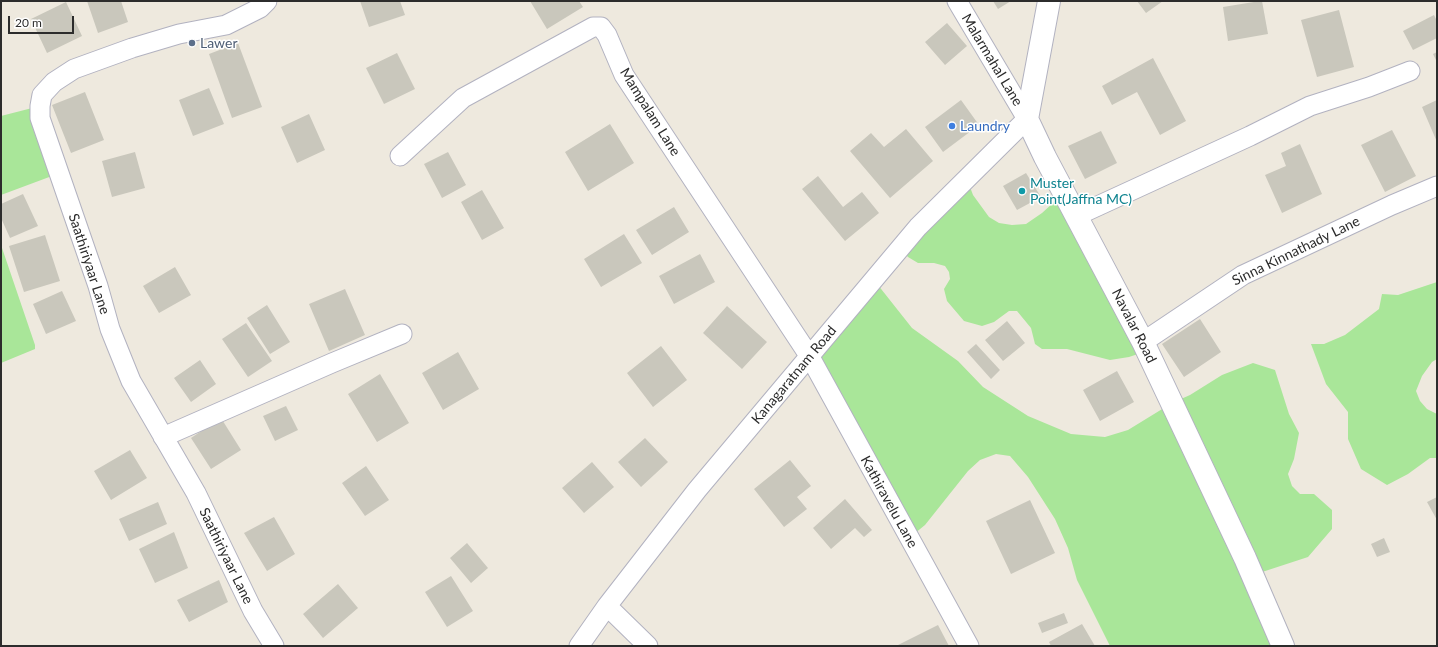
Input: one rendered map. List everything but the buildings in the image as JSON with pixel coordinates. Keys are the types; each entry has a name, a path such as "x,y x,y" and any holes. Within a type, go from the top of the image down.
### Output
{"street":[{"name":"Saathiriyaar Lane","path":"267,1 260,8 226,26 179,34 132,48 74,69 54,82 42,95 40,118 98,286 110,329 131,381 196,493 253,611 274,646"},
{"name":"Malarmahal Lane","path":"957,1 1027,119"},
{"path":"1027,119 1049,1"},
{"name":"Mampalam Lane","path":"400,156 463,98 593,27 601,27 607,35 624,75 810,357"},
{"path":"1076,216 1250,136 1310,106 1369,87 1410,71"},
{"name":"Navalar Road","path":"1027,119 1045,158 1142,342 1247,564 1283,646"},
{"name":"Kanagaratnam Road","path":"579,646 606,606 697,490 918,227 1027,119"},
{"name":"Sinna Kinnathady Lane","path":"1142,342 1242,274 1437,186"},
{"path":"163,437 402,334"},
{"name":"Kathiravelu Lane","path":"810,357 969,646"},
{"path":"606,606 648,646"}],"green space":[{"path":"40,106 60,173 1,195 1,116"},
{"path":"967,179 973,195 989,217 999,223 1012,225 1026,224 1042,213 1064,193 1147,351 1129,357 1110,360 1067,349 1042,349 1035,344 1031,328 1017,311 1009,311 994,322 982,326 964,321 947,301 944,289 950,279 949,272 945,266 934,263 918,263 908,257 900,248"},
{"path":"1,245 35,345 35,349 1,363"},
{"path":"874,280 912,328 958,361 983,387 1028,416 1071,434 1105,437 1128,430 1222,375 1253,363 1275,370 1289,414 1299,433 1294,459 1288,474 1292,486 1300,494 1314,494 1332,510 1332,529 1308,557 1253,575 1283,646 1110,646 1077,580 1068,548 1055,519 1028,477 1010,456 996,454 980,460 968,471 925,525 909,538 810,357"},
{"path":"1437,282 1437,359 1432,362 1422,376 1416,391 1420,401 1427,409 1437,414 1437,458 1430,458 1408,474 1387,485 1361,469 1348,439 1348,412 1326,384 1311,344 1324,344 1345,335 1379,309 1382,294 1398,295"}],"place":[{"name":"Lawer","path":"192,43"},
{"name":"Laundry","path":"952,126"},
{"name":"Muster Point(Jaffna MC)","path":"1022,191"}]}
